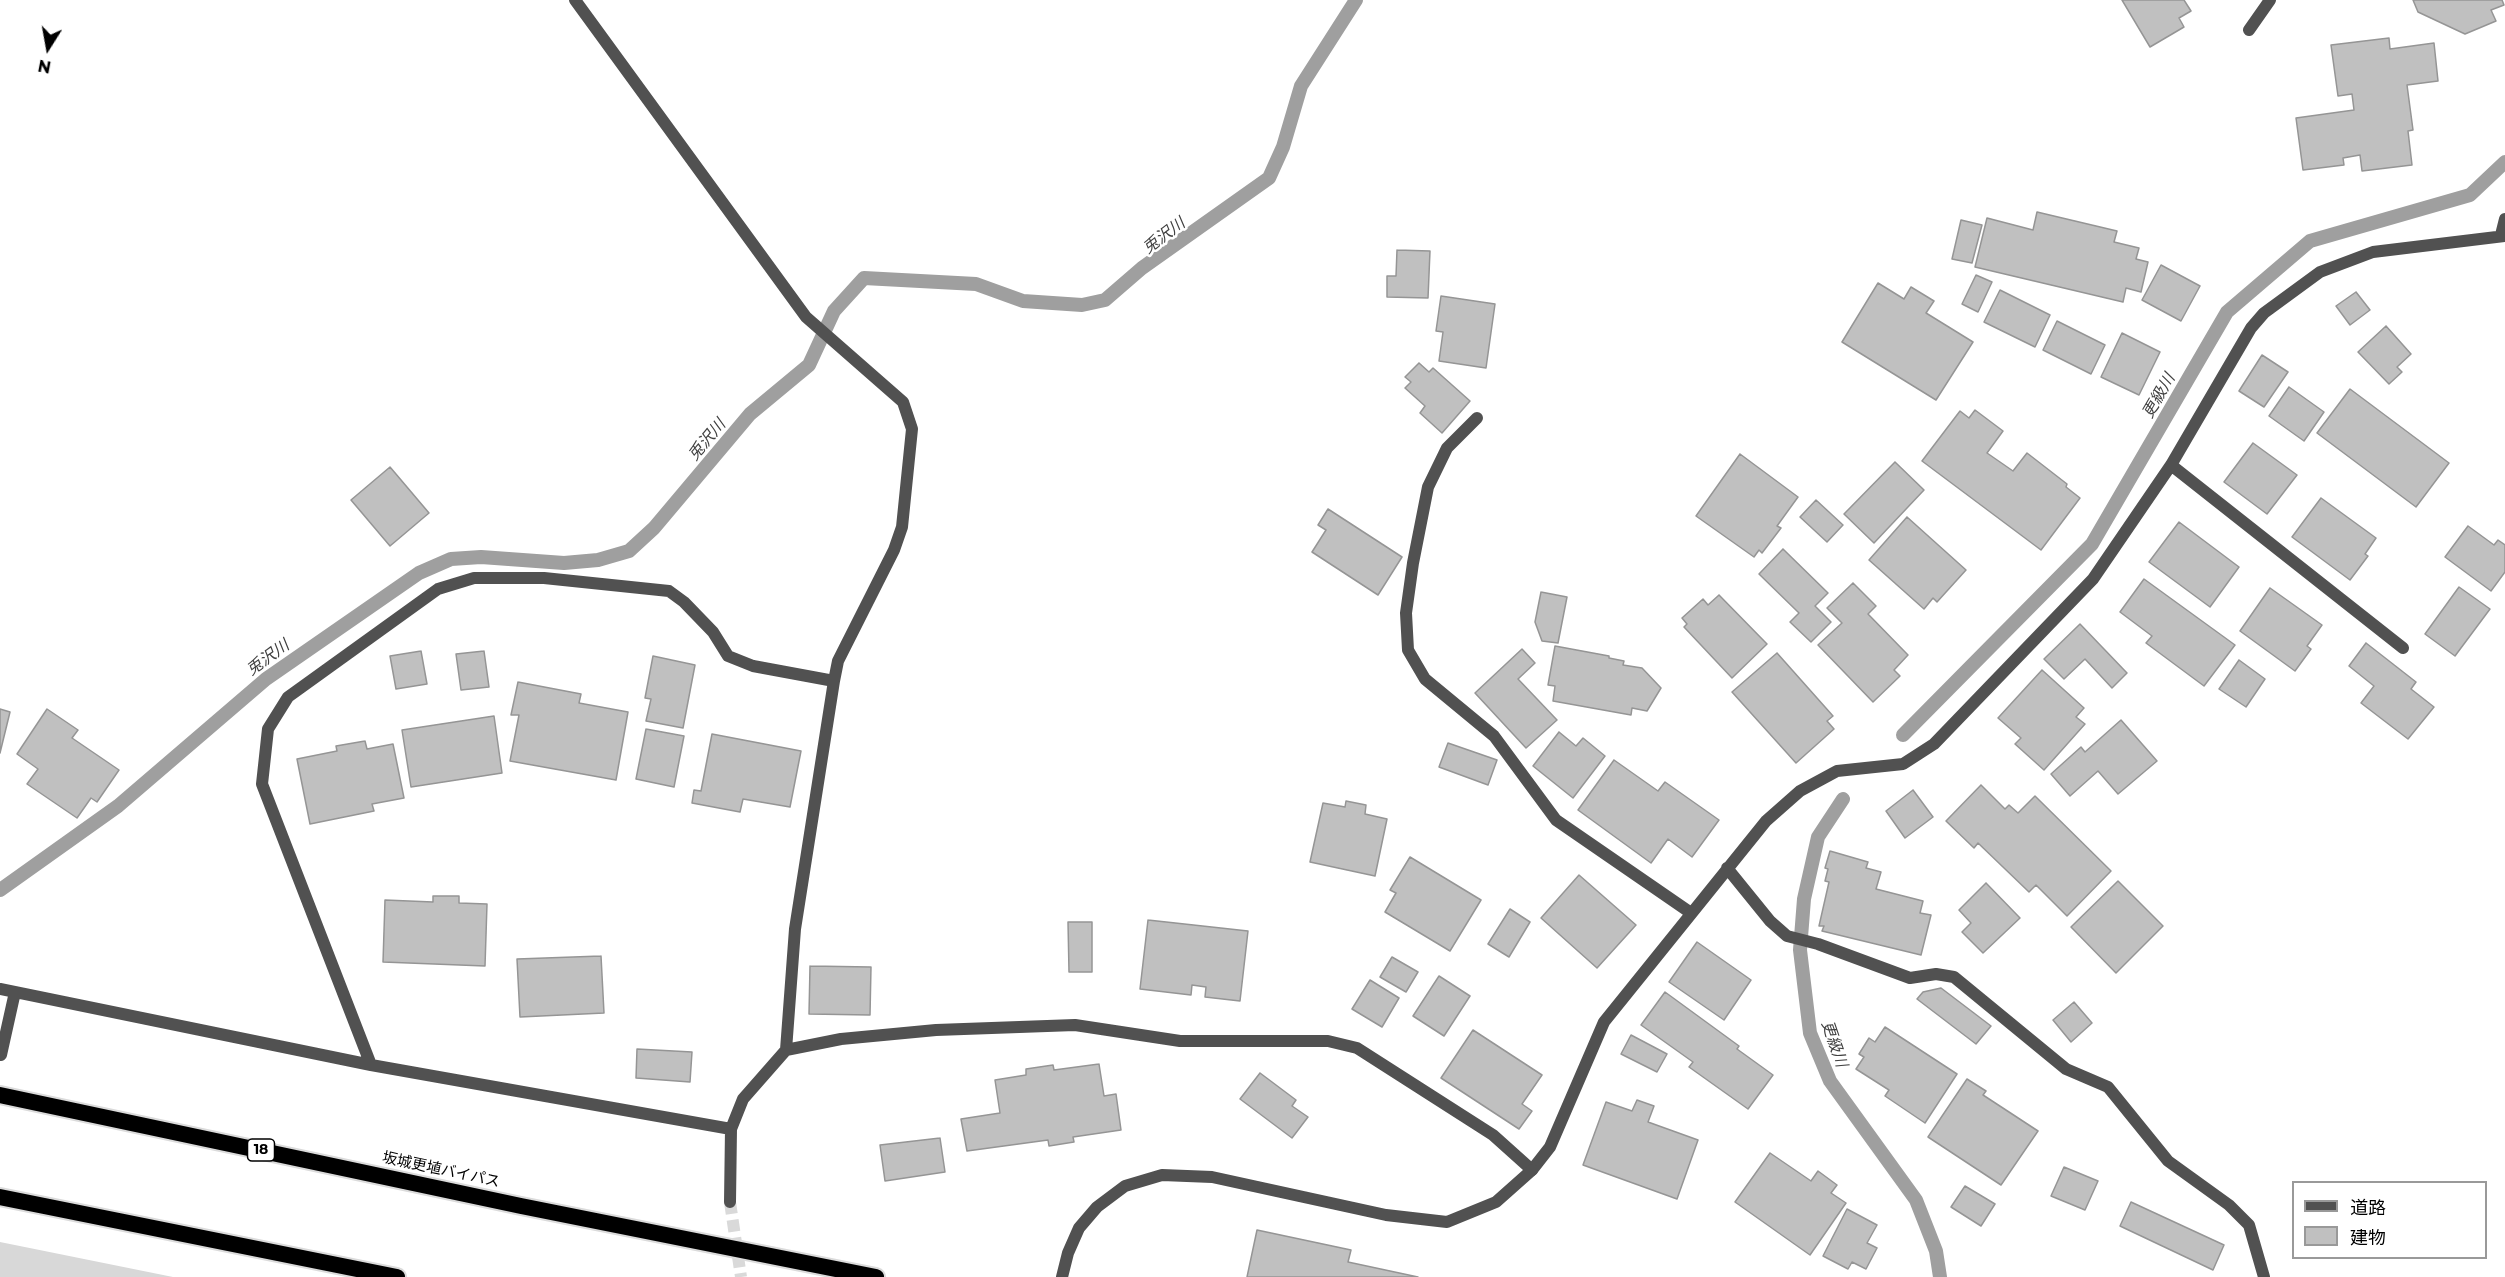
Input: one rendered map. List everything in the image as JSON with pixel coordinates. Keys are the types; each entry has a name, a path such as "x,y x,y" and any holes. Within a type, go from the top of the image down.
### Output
{"highway":[{"name":"坂城更埴バイパス","path":"0,1095 521,1206 876,1277"},
{"path":"0,1197 397,1277"}],"street":[{"path":"575,0 811,321 840,344 903,402 912,429 902,527 894,550 838,662 834,681 795,929 786,1050 743,1099 731,1130 730,1202"},
{"path":"2249,30 2270,0"},
{"path":"1062,1277 1068,1253 1079,1228 1097,1207 1125,1186 1162,1175 1212,1177 1386,1215 1447,1222 1496,1202 1532,1170 1550,1147 1604,1022 1766,821 1800,791 1837,771 1903,764 1934,744 2093,579 2171,465 2251,328 2264,313 2320,272 2373,252 2503,235 2505,219"},
{"path":"1477,418 1447,448 1428,487 1406,613 1408,650 1425,679 1494,736 1556,820 1691,913"},
{"path":"2171,465 2403,648"},
{"path":"370,1065 262,784 268,729 288,697 438,589 474,578 544,578 669,591 684,602 713,632 728,656 753,666 834,681"},
{"path":"1727,868 1770,921 1787,936 1818,944 1910,978 1936,974 1954,977 2066,1069 2108,1087 2168,1161 2229,1205 2249,1225 2264,1277"},
{"path":"0,988 370,1065 731,1130"},
{"path":"1,1055 15,992"},
{"path":"786,1050 841,1039 936,1030 1075,1025 1180,1041 1328,1041 1357,1048 1492,1136 1532,1170"}],"shaded area":[{"path":"0,1242 173,1277 0,1277"}],"building":[{"path":"2122,0 2184,0 2191,11 2179,18 2184,27 2150,47"},
{"path":"2413,0 2502,0 2504,5 2491,10 2496,21 2465,34 2418,12"},
{"path":"2389,38 2390,49 2434,43 2438,81 2407,85 2413,130 2408,131 2412,165 2362,171 2360,155 2343,158 2344,165 2303,170 2296,118 2354,110 2352,94 2338,96 2331,45"},
{"path":"2037,212 2117,231 2114,242 2139,248 2136,259 2148,262 2141,292 2126,288 2123,302 1975,267 1987,218 2033,230"},
{"path":"1961,220 1982,225 1972,263 1952,259"},
{"path":"1397,250 1430,251 1428,298 1387,297 1387,276 1396,276"},
{"path":"2161,265 2200,286 2181,321 2142,300"},
{"path":"1976,275 1992,282 1978,312 1962,304"},
{"path":"1878,283 1904,299 1911,287 1934,301 1926,313 1973,342 1936,400 1842,342"},
{"path":"2000,290 2050,315 2035,347 1984,322"},
{"path":"2356,292 2370,310 2350,325 2336,306"},
{"path":"1441,296 1495,304 1486,368 1439,361 1443,332 1436,331"},
{"path":"2057,321 2105,345 2091,374 2043,350"},
{"path":"2386,326 2411,354 2397,367 2402,372 2389,384 2358,352"},
{"path":"2122,333 2160,352 2139,395 2101,377"},
{"path":"2262,355 2288,372 2264,407 2239,391"},
{"path":"1419,363 1429,372 1433,368 1470,401 1442,433 1420,413 1425,406 1405,388 1411,382 1405,377"},
{"path":"2289,387 2324,412 2304,441 2269,416"},
{"path":"2350,389 2449,463 2416,507 2317,433"},
{"path":"1975,410 2003,431 1987,453 2013,471 2027,453 2067,484 2066,487 2080,498 2041,550 1922,461 1960,411 1969,418"},
{"path":"2253,443 2297,475 2267,514 2224,482"},
{"path":"1740,454 1798,497 1777,526 1781,528 1762,553 1759,550 1754,557 1696,516"},
{"path":"1895,462 1924,490 1874,543 1844,514"},
{"path":"390,467 429,513 390,546 351,500"},
{"path":"2321,498 2376,538 2365,554 2368,556 2350,580 2292,537"},
{"path":"1816,500 1843,525 1827,542 1800,517"},
{"path":"1328,509 1402,557 1378,595 1312,552 1326,530 1318,525"},
{"path":"1907,517 1966,570 1937,602 1933,598 1924,609 1869,560"},
{"path":"2179,522 2239,567 2210,607 2149,562"},
{"path":"2468,526 2494,545 2498,540 2505,545 2505,572 2491,591 2445,557"},
{"path":"1783,549 1828,593 1815,606 1831,622 1811,642 1790,622 1799,613 1759,574"},
{"path":"2144,579 2235,645 2204,686 2146,643 2152,636 2120,612"},
{"path":"1853,583 1876,606 1868,614 1908,655 1894,670 1900,676 1873,702 1818,645 1842,623 1827,608"},
{"path":"2459,587 2490,609 2455,656 2425,634"},
{"path":"2270,588 2322,625 2307,646 2311,649 2295,671 2240,631"},
{"path":"1541,592 1567,597 1558,643 1542,641 1535,622"},
{"path":"1719,595 1767,644 1732,678 1684,627 1687,624 1682,618 1703,599 1708,605"},
{"path":"2080,624 2127,673 2112,688 2085,659 2064,679 2044,659"},
{"path":"2366,643 2416,682 2411,689 2434,707 2408,739 2361,703 2374,686 2349,666"},
{"path":"1555,646 1609,656 1609,658 1624,661 1623,665 1642,668 1661,688 1647,711 1632,708 1631,715 1553,701 1555,686 1548,685"},
{"path":"1522,649 1535,663 1518,679 1557,720 1526,748 1475,693"},
{"path":"421,651 427,684 396,689 390,656"},
{"path":"484,651 489,687 461,690 456,654"},
{"path":"1777,653 1833,716 1827,721 1834,729 1796,763 1732,692"},
{"path":"653,656 695,665 683,728 646,721 651,699 645,698"},
{"path":"2239,660 2265,679 2246,707 2219,689"},
{"path":"2042,670 2084,708 2076,717 2085,724 2044,770 2015,744 2021,738 1998,718"},
{"path":"518,682 581,694 579,703 628,712 616,780 510,761 519,715 511,715"},
{"path":"0,709 10,712 0,753"},
{"path":"47,709 78,730 72,738 119,770 97,802 91,798 77,818 27,784 38,769 17,754"},
{"path":"494,716 502,773 411,787 402,730"},
{"path":"2121,720 2157,761 2118,794 2098,771 2070,796 2051,774 2081,747 2085,752"},
{"path":"646,729 684,736 674,787 636,779"},
{"path":"1559,732 1576,746 1583,738 1605,756 1573,798 1533,766"},
{"path":"712,734 801,751 790,807 743,799 740,812 692,803 694,790 701,791"},
{"path":"365,741 367,749 393,744 404,798 372,804 374,811 310,824 297,759 337,751 336,746"},
{"path":"1448,743 1497,760 1488,785 1439,767"},
{"path":"1614,760 1658,791 1665,782 1719,820 1692,857 1668,839 1651,863 1578,810"},
{"path":"1981,785 2005,809 2009,805 2018,813 2035,796 2111,871 2067,916 2036,885 2029,892 1978,843 1974,848 1946,821"},
{"path":"1913,790 1933,817 1905,838 1886,811"},
{"path":"1346,801 1366,805 1365,814 1387,819 1375,876 1310,862 1323,803 1345,807"},
{"path":"1830,851 1868,862 1866,868 1881,872 1876,889 1923,901 1920,913 1931,915 1921,955 1822,931 1824,926 1819,926 1829,882 1825,881 1828,869 1825,868"},
{"path":"1410,857 1481,900 1450,951 1385,912 1396,893 1390,890"},
{"path":"1579,875 1636,925 1597,968 1541,918"},
{"path":"2118,881 2163,926 2116,973 2071,927"},
{"path":"1986,883 2020,918 1983,953 1962,932 1971,923 1959,910"},
{"path":"433,896 459,896 459,903 487,904 485,966 383,962 385,900 433,902"},
{"path":"1510,909 1530,922 1509,957 1488,944"},
{"path":"1148,920 1248,931 1240,1001 1205,997 1206,987 1192,985 1191,995 1140,989"},
{"path":"1068,922 1092,922 1092,972 1069,972"},
{"path":"1697,942 1751,980 1724,1020 1669,982"},
{"path":"601,956 604,1013 520,1017 517,959"},
{"path":"1392,957 1418,972 1406,992 1380,977"},
{"path":"810,966 871,967 870,1015 809,1014"},
{"path":"1439,976 1470,996 1444,1036 1413,1016"},
{"path":"1370,980 1399,998 1382,1027 1352,1009"},
{"path":"1941,988 1991,1026 1976,1044 1917,999 1923,992"},
{"path":"1665,992 1739,1046 1737,1049 1773,1075 1748,1109 1689,1067 1693,1062 1641,1025"},
{"path":"2074,1002 2092,1023 2071,1042 2053,1020"},
{"path":"1885,1027 1957,1074 1925,1123 1885,1096 1889,1090 1856,1069 1864,1057 1859,1054 1869,1038 1875,1042"},
{"path":"1473,1030 1542,1075 1522,1104 1532,1111 1519,1129 1441,1078"},
{"path":"1631,1035 1667,1054 1657,1072 1621,1054"},
{"path":"637,1049 692,1052 690,1082 636,1078"},
{"path":"1099,1064 1104,1096 1116,1094 1121,1130 1073,1137 1074,1142 1049,1146 1048,1140 967,1151 961,1119 1000,1113 995,1080 1026,1075 1026,1069 1053,1065 1054,1070"},
{"path":"1260,1073 1296,1100 1292,1106 1308,1117 1292,1138 1240,1099"},
{"path":"1967,1079 1986,1091 1983,1095 2038,1131 2001,1185 1928,1137"},
{"path":"1637,1100 1654,1106 1648,1122 1698,1140 1677,1199 1583,1165 1606,1102 1632,1111"},
{"path":"940,1138 945,1172 885,1181 880,1145"},
{"path":"1770,1153 1811,1181 1818,1171 1837,1185 1831,1193 1846,1203 1810,1255 1735,1202"},
{"path":"2064,1167 2098,1181 2085,1210 2051,1196"},
{"path":"1965,1186 1995,1204 1981,1226 1951,1207"},
{"path":"2131,1202 2224,1245 2213,1270 2120,1226"},
{"path":"1847,1209 1877,1225 1867,1243 1877,1248 1866,1269 1852,1262 1848,1269 1823,1256"},
{"path":"1257,1230 1351,1250 1348,1262 1418,1277 1247,1277"}],"waterway":[{"name":"兎沢川","path":"0,890 118,806 266,679 419,573 451,559 481,557 564,563 598,560 629,551 654,528 750,414 809,365 834,311 864,278 976,284 1023,301 1082,305 1105,300 1142,268 1269,178 1283,147 1301,86 1356,0"},
{"name":"更級川","path":"1903,735 2092,544 2227,312 2310,241 2470,195 2505,162"},
{"name":"更級川","path":"1843,799 1818,837 1804,899 1800,950 1810,1033 1830,1081 1916,1200 1936,1251 1940,1277"}],"tunnel":[{"path":"730,1202 741,1277"}]}
